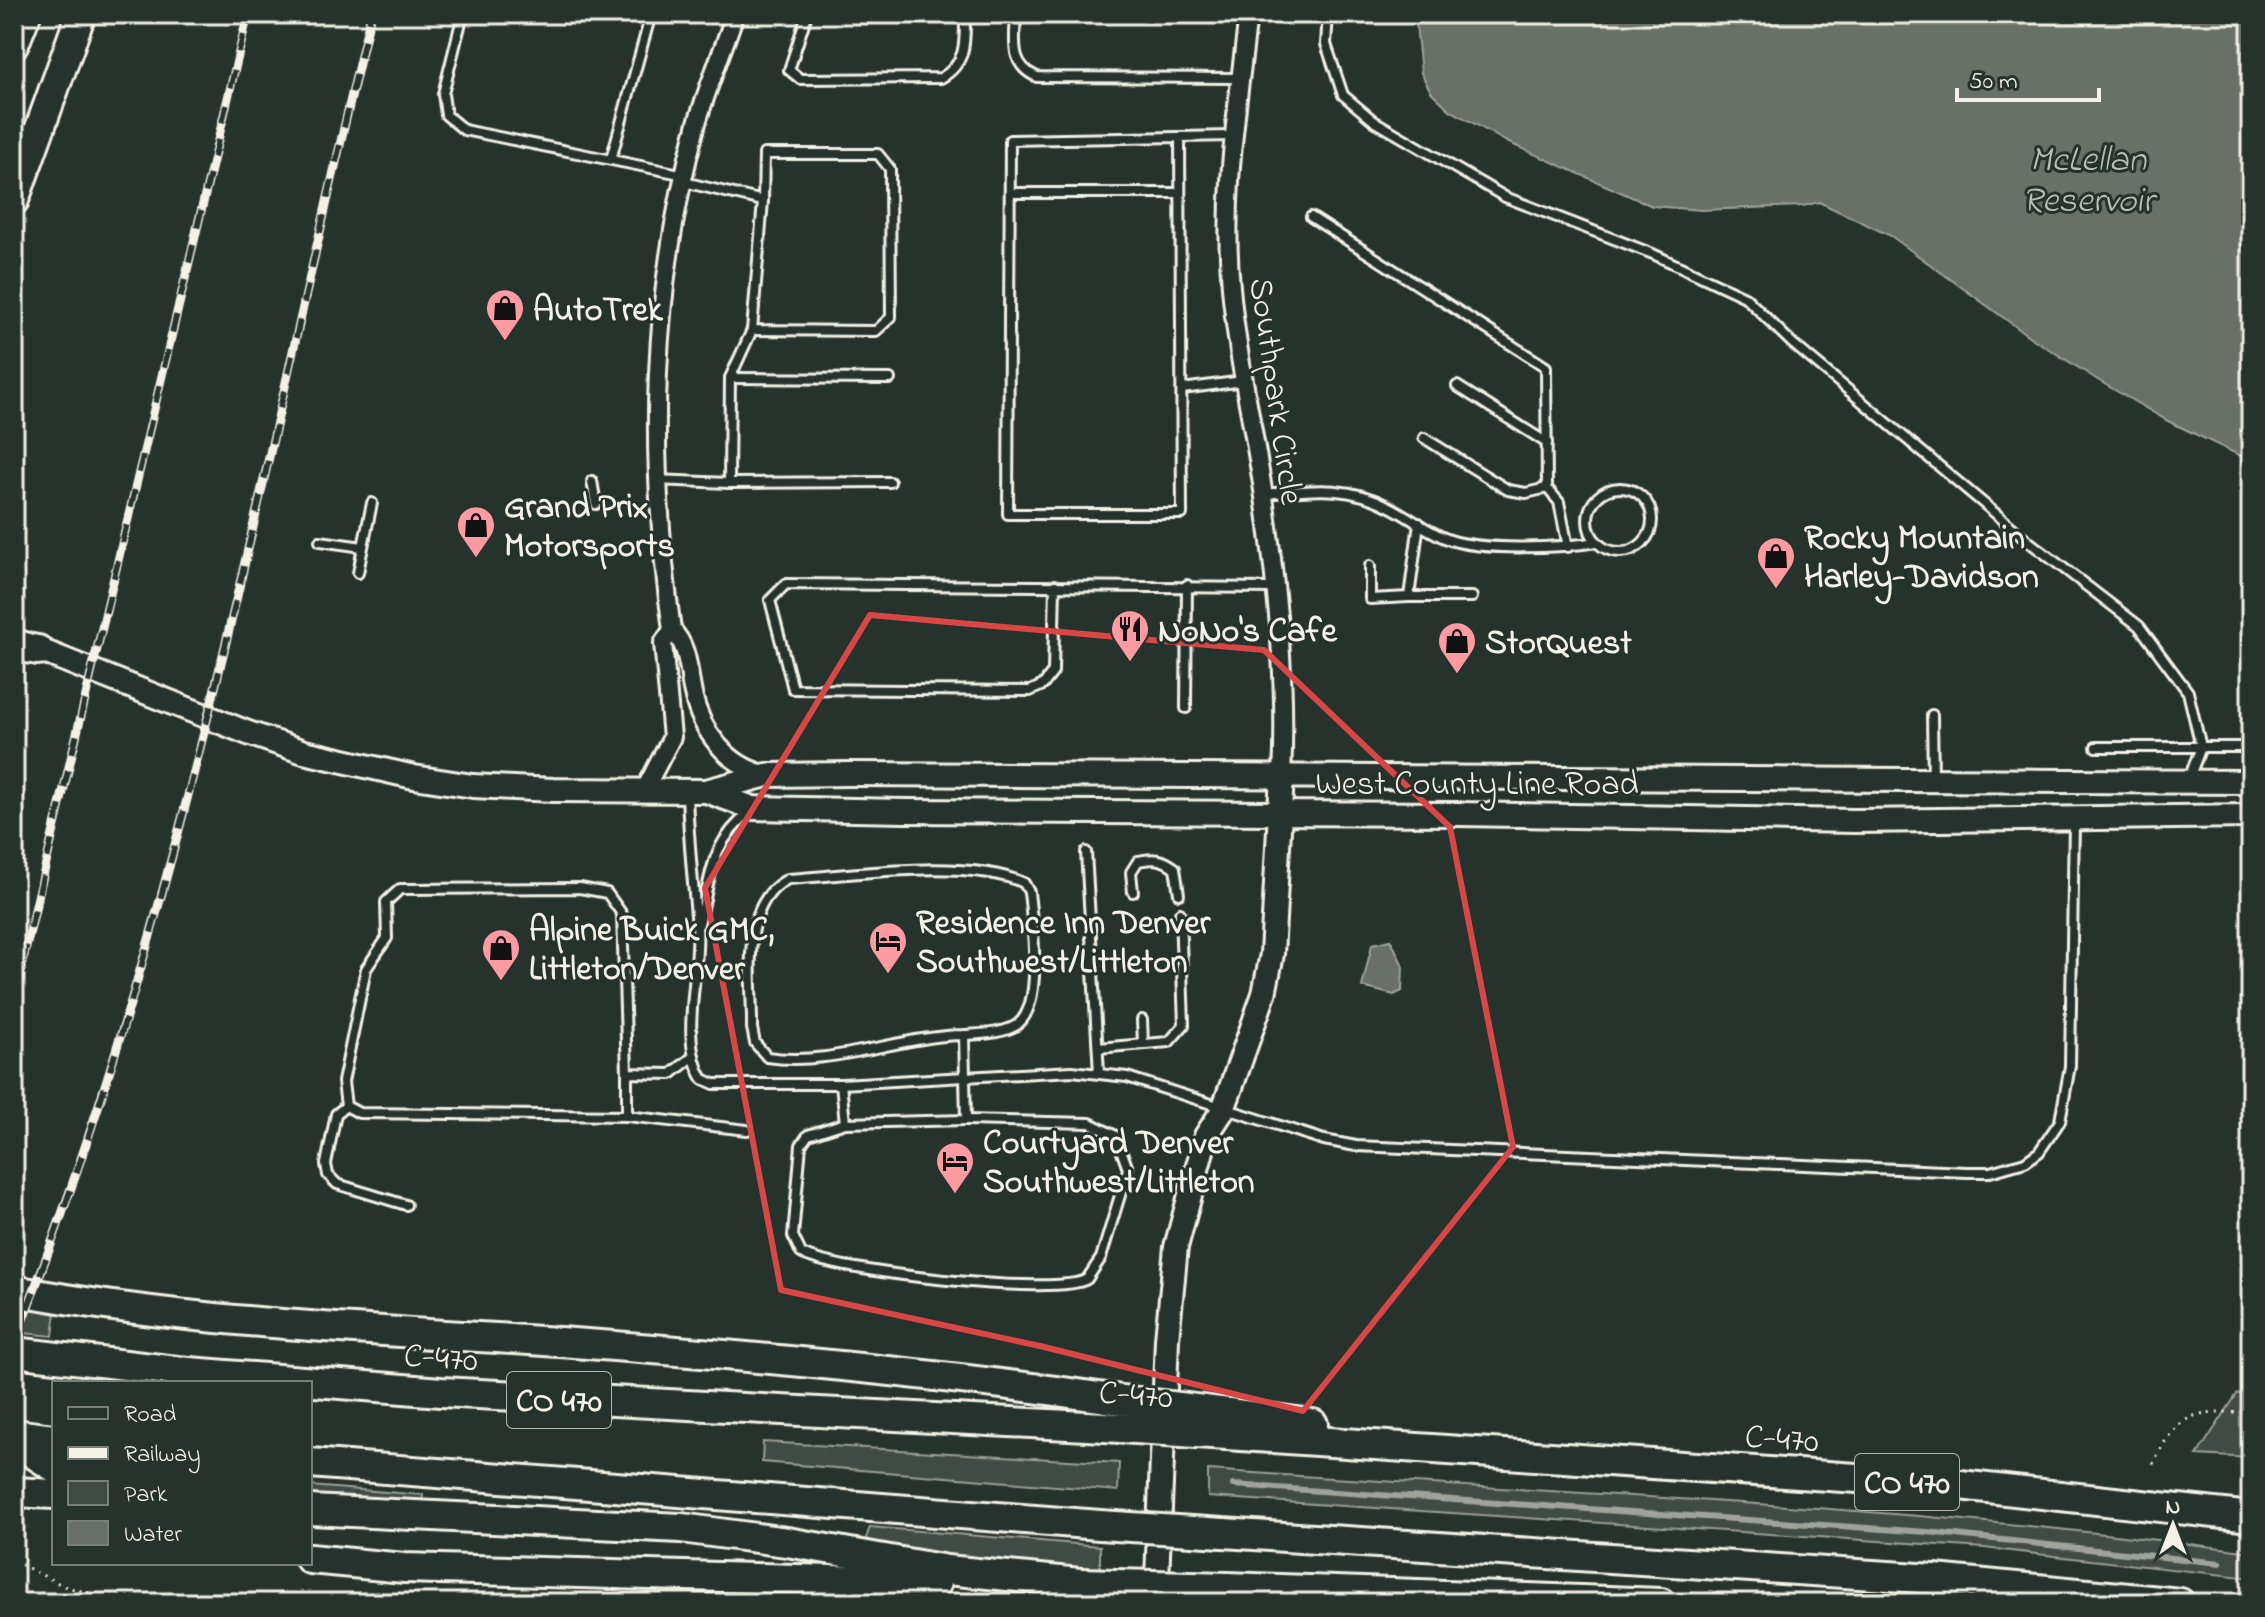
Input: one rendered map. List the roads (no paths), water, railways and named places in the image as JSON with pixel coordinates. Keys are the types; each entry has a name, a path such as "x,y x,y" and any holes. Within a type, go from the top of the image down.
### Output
{"highway":[{"path":"14,44 26,14"},
{"path":"14,200 81,14"},
{"path":"14,1290 224,1318 797,1361 1106,1398 1228,1424"},
{"name":"C-470","path":"14,1352 177,1371 303,1381"},
{"name":"C-470","path":"312,1382 492,1396 1105,1427 1228,1424 1562,1460 1960,1485 2251,1517"},
{"path":"14,1434 52,1439"},
{"path":"14,1441 52,1466"},
{"name":"CO 470","path":"312,1463 1100,1525 1950,1580 2180,1603"},
{"path":"14,1492 52,1494"},
{"path":"312,1510 681,1528 807,1545 947,1570 1080,1583 1661,1603"},
{"path":"312,1559 388,1567 1034,1586 1080,1583"}],"main road":[{"name":"West County Line Road","path":"22,645 248,733 349,763 473,786 697,791 753,808 1855,821 2251,816"},
{"name":"West County Line Road","path":"697,791 767,775 2251,782"},
{"path":"1156,1603 1167,1339 1176,1247 1206,1136 1223,1110 1264,994 1272,954 1282,776"}],"street":[{"path":"645,789 672,737 663,643 672,630 655,480 656,364 685,179 697,123 735,14"},
{"name":"Southpark Circle","path":"1248,14 1239,78 1228,246 1243,381 1263,494 1274,588 1286,707 1282,776"},
{"path":"672,630 683,640 693,698 717,744 732,760 749,771 767,775"}],"lane":[{"path":"463,14 443,94 446,115 464,130 611,159 763,201"},
{"path":"611,159 651,14"},
{"path":"807,14 789,70 800,79 941,78 955,70 965,53 965,14"},
{"path":"1016,14 1015,58 1024,72 1037,77 1239,78"},
{"path":"1328,14 1326,44 1343,95 1374,121 1505,197 1653,254 1745,297 1792,343 2032,544 2139,626 2188,692 2201,747 2187,782"},
{"path":"1180,137 1182,514 1008,514 1010,140 1234,136"},
{"path":"729,483 730,378 752,330 764,154 878,154 890,169 891,317 876,331 752,330"},
{"path":"1010,193 1180,193"},
{"path":"1311,217 1546,367 1547,488 1559,502 1568,547"},
{"path":"730,378 890,379"},
{"path":"1182,389 1243,381"},
{"path":"1457,386 1547,443"},
{"path":"1424,438 1508,490 1526,493 1547,488"},
{"path":"655,480 890,482"},
{"path":"592,481 596,504"},
{"path":"1263,494 1335,488 1357,491 1446,539 1465,544 1568,547 1597,542 1614,552 1638,547 1652,527 1648,502 1627,488 1602,493 1589,513 1588,526 1597,542"},
{"path":"358,573 372,503"},
{"path":"1409,597 1419,523"},
{"path":"320,541 363,547"},
{"path":"1370,566 1370,599 1472,597"},
{"path":"1055,585 1053,672 1043,685 1030,691 793,689 770,600 786,584 1187,585 1274,588"},
{"path":"1186,708 1187,585"},
{"path":"1932,715 1933,782"},
{"path":"2096,747 2251,747"},
{"path":"697,791 688,850 697,929 694,1056 703,1079 714,1084 841,1084 1046,1071 1099,1073 1127,1077 1223,1110 1324,1140 1356,1146 1930,1171 2009,1169 2039,1152 2060,1121 2070,1066 2073,819"},
{"path":"697,929 716,849 734,824 753,808"},
{"path":"1086,852 1099,1073"},
{"path":"1133,892 1131,872 1138,861 1153,858 1165,860 1175,868 1179,894"},
{"path":"913,871 985,872 1024,883 1029,892 1035,957 1027,1010 1020,1023 1011,1028 964,1035 926,1036 836,1055 788,1060 767,1057 755,1043 752,1028 753,948 755,919 773,886 788,879 913,871"},
{"path":"346,1106 343,1082 366,969 387,938 386,902 400,889 580,888 607,893 622,914 627,1116"},
{"path":"1098,1048 1169,1042 1184,1025 1180,913"},
{"path":"1142,1020 1143,1044"},
{"path":"964,1035 966,1120"},
{"path":"627,1073 671,1074 694,1056"},
{"path":"841,1084 845,1123"},
{"path":"346,1106 359,1113 627,1116 747,1130"},
{"path":"346,1106 336,1114 326,1164 328,1175 337,1184 406,1205"},
{"path":"966,1120 1090,1123 1104,1128 1122,1143 1128,1169 1101,1258 1087,1279 1066,1285 963,1281 827,1264 801,1253 793,1236 801,1145 808,1135 845,1123 966,1120"}],"water":[{"name":"McLellan Reservoir","path":"1415,14 1514,14 1532,21 1628,17 1632,14 2251,14 2251,461 2168,421 2101,382 2030,337 1891,236 1819,202 1803,206 1701,210 1652,206 1507,142 1450,110 1431,92 1421,73"},
{"path":"1391,940 1403,966 1402,991 1394,995 1362,987 1372,944"}],"waterway":[{"path":"1233,1485 1927,1532 2220,1563"}],"railway":[{"path":"14,998 248,14"},
{"path":"14,1342 74,1180 127,1016 173,851 216,685 371,14"}],"place":[{"name":"AutoTrek","path":"505,342"},
{"name":"Grand Prix Motorsports","path":"476,559"},
{"name":"Rocky Mountain Harley-Davidson","path":"1776,590"},
{"name":"NoNo's Cafe","path":"1130,663"},
{"name":"StorQuest","path":"1457,675"},
{"name":"Residence Inn Denver Southwest/Littleton","path":"888,975"},
{"name":"Alpine Buick GMC, Littleton/Denver","path":"501,982"},
{"name":"Courtyard Denver Southwest/Littleton","path":"955,1195"}]}
